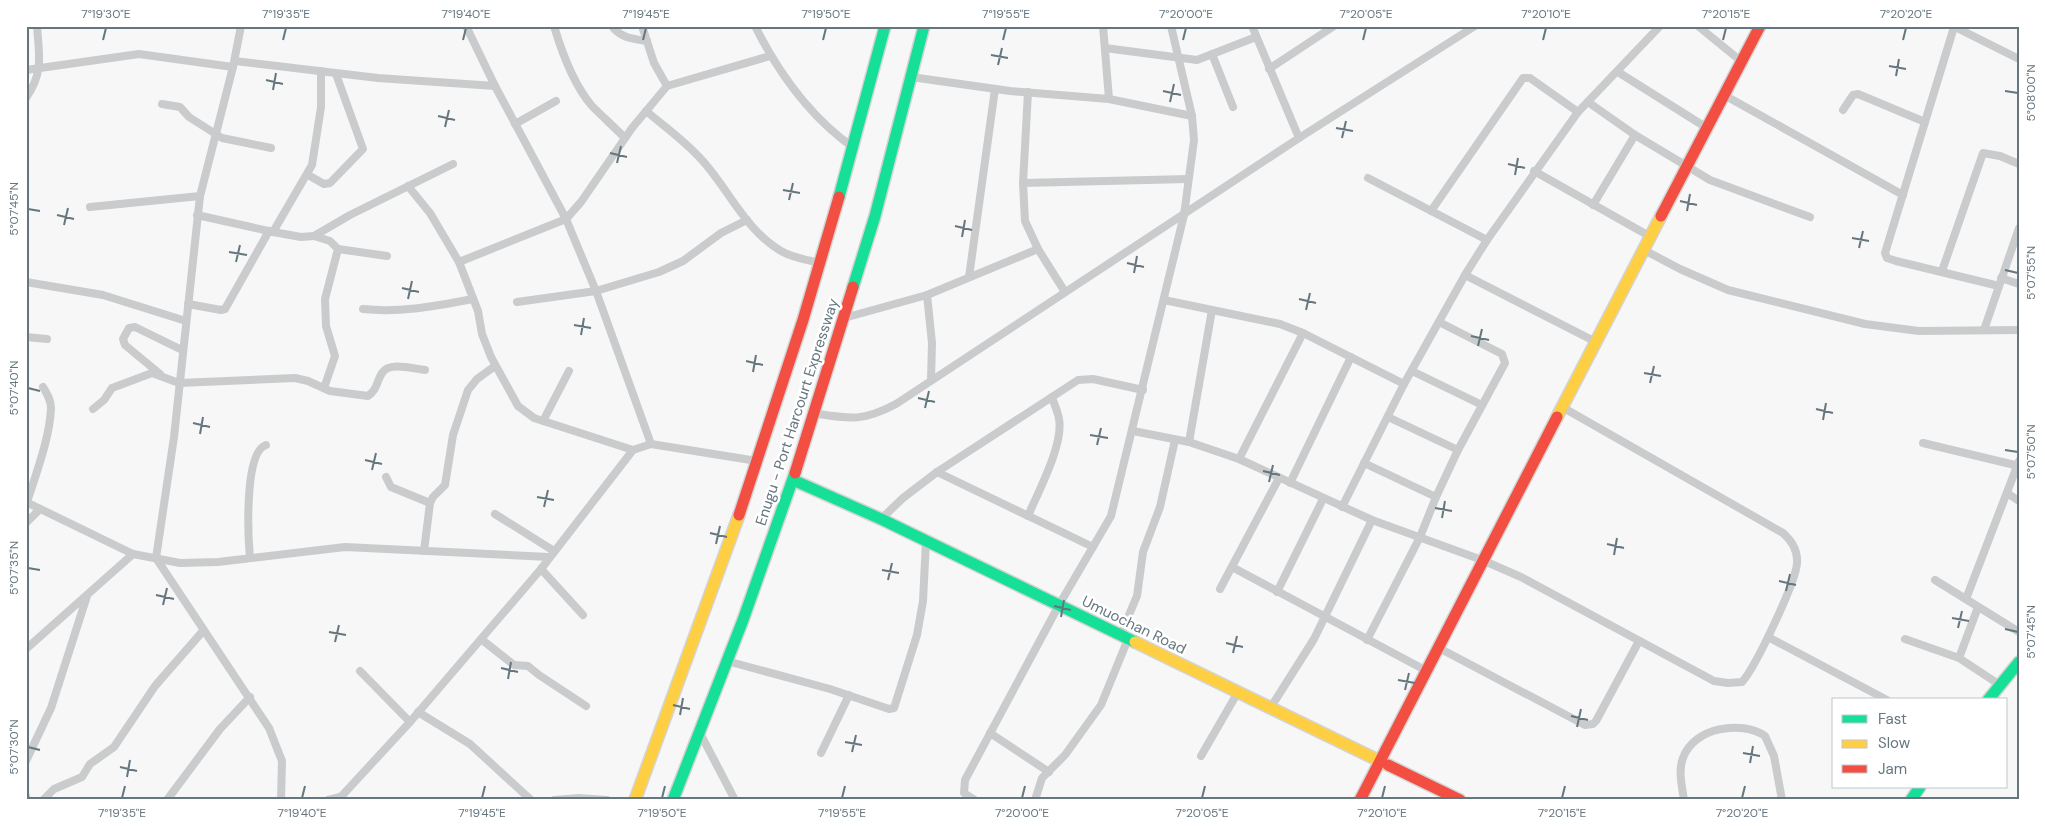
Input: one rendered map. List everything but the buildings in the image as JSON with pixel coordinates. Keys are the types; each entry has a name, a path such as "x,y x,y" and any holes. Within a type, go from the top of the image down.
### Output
{"main road":[{"name":"Enugu - Port Harcourt Expressway","path":"635,800 727,555 821,263 854,148 884,26"},
{"name":"Enugu - Port Harcourt Expressway","path":"673,800 727,661 792,480 875,216 924,26"},
{"path":"1360,800 1425,670 1760,26"},
{"name":"Umuochan Road","path":"792,480 926,541 1124,638 1272,707 1456,799"},
{"path":"1990,698 2019,662"},
{"path":"1910,800 1919,788"}],"street":[{"path":"26,98 34,87 40,66 37,26"},
{"path":"241,26 234,64 200,196 174,437 156,558 269,728 282,761 282,800"},
{"path":"466,26 495,86 566,219 596,291 651,444"},
{"path":"554,26 561,50 578,84 591,104 625,138"},
{"path":"612,26 615,32 625,37 647,41"},
{"path":"642,26 654,63 667,86"},
{"path":"755,26 770,56 802,101 836,135 854,148"},
{"path":"1103,26 1109,99"},
{"path":"975,800 964,793 965,780 1059,605 1111,516 1133,431 1184,215 1194,140 1192,116 1171,26"},
{"path":"1252,26 1299,138"},
{"path":"813,413 851,419 864,418 877,414 896,404 1299,138 1475,26"},
{"path":"1342,507 1404,384 1465,275 1487,240 1534,171 1578,112 1660,26"},
{"path":"1698,26 1742,62"},
{"path":"1269,70 1332,27"},
{"path":"2019,59 1954,27 1886,246 1887,258 1942,271 2019,284"},
{"path":"1105,48 1197,60 1256,38"},
{"path":"26,70 40,66 139,54 336,74 495,86"},
{"path":"1212,54 1233,107"},
{"path":"459,262 566,219 581,202 625,138 667,86 770,56"},
{"path":"188,304 221,310 225,309 308,175 315,156 316,133 320,117 321,71"},
{"path":"1618,72 1707,128"},
{"path":"308,175 324,184 330,183 363,148 336,74"},
{"path":"911,77 995,89 1109,99 1192,116"},
{"path":"1431,210 1523,78 1530,78 1578,112"},
{"path":"970,277 995,89"},
{"path":"1028,92 1023,183 1025,220 1038,249 1065,292"},
{"path":"1844,110 1852,95 1858,94 1925,122"},
{"path":"1724,95 1902,195"},
{"path":"515,124 556,102"},
{"path":"1588,102 1635,135 1723,186 1810,217"},
{"path":"162,104 180,107 189,117 228,140 272,148"},
{"path":"646,111 699,156 747,220 780,251 796,258 821,263"},
{"path":"1593,205 1635,135"},
{"path":"1942,271 1983,153 2000,156 2019,164"},
{"path":"314,236 330,226 453,164"},
{"path":"1534,171 1651,237"},
{"path":"1368,178 1487,240"},
{"path":"1023,183 1188,179"},
{"path":"408,186 430,213 459,262 473,298 482,334 495,366 518,406 525,413 542,421 633,450"},
{"path":"90,207 200,196"},
{"path":"197,216 271,232 301,237 314,236 330,241 338,249 387,256"},
{"path":"517,302 596,291 659,272 675,264 721,233 747,220"},
{"path":"330,226 330,241"},
{"path":"1984,330 2019,228"},
{"path":"324,388 335,356 326,326 325,299 338,249"},
{"path":"844,318 928,295 1038,249"},
{"path":"1644,250 1680,269 1728,290 1800,309 1892,328 1919,331 2019,330"},
{"path":"1465,275 1596,342"},
{"path":"26,282 103,295 186,321"},
{"path":"928,295 932,342 931,380"},
{"path":"363,309 390,312 413,310 473,298"},
{"path":"1164,300 1261,319 1303,333 1404,384"},
{"path":"1189,442 1212,310"},
{"path":"1367,640 1420,537 1458,450 1503,369 1504,358 1502,354 1439,322"},
{"path":"164,377 126,345 125,332 135,327 182,350"},
{"path":"1239,459 1303,333"},
{"path":"26,337 47,339"},
{"path":"1290,483 1351,357"},
{"path":"424,551 430,503 433,497 445,485 453,435 468,390 495,366"},
{"path":"93,409 104,400 112,388 148,374 164,377 179,383 295,378 356,396 368,396 376,390 382,372 386,369 400,367 425,370"},
{"path":"542,421 569,371"},
{"path":"1412,371 1482,405"},
{"path":"881,520 903,498 937,472 1078,380 1085,378 1143,390"},
{"path":"43,387 49,396 51,407 36,471 26,502 133,554 180,563 345,548 552,554"},
{"path":"1028,516 1056,447 1060,420 1052,397"},
{"path":"1133,431 1189,442 1239,459 1372,520 1482,560 1521,577 1714,680 1735,684 1742,682 1748,675 1768,636 1796,572 1797,556 1790,540 1783,533 1562,407"},
{"path":"1388,417 1458,450"},
{"path":"1035,800 1042,778 1065,755 1101,705 1137,596 1143,552 1160,507 1175,440"},
{"path":"1923,443 2018,464 1966,599"},
{"path":"328,800 339,798 410,722 541,569 633,450 651,444 757,461"},
{"path":"250,558 248,506 251,481 257,454 260,448 266,445"},
{"path":"1364,463 1436,497"},
{"path":"937,472 1093,547"},
{"path":"386,477 392,487 430,503"},
{"path":"1220,589 1279,478"},
{"path":"2007,493 2019,501"},
{"path":"1277,592 1323,499"},
{"path":"26,524 40,509"},
{"path":"495,514 552,554"},
{"path":"1272,707 1324,618 1372,520"},
{"path":"727,661 849,695 889,709 894,708 917,635 922,601 926,541"},
{"path":"26,649 88,596 133,554"},
{"path":"1232,566 1324,618 1425,670"},
{"path":"541,569 583,615"},
{"path":"1935,580 2019,632"},
{"path":"26,760 51,708 88,596"},
{"path":"1959,658 1978,607"},
{"path":"43,800 54,789 82,777 90,764 114,747 155,686 203,631"},
{"path":"1768,636 1883,698"},
{"path":"481,639 514,665 533,669 586,706"},
{"path":"1905,639 1959,658 2000,685"},
{"path":"1437,647 1585,725 1590,725 1596,720 1640,641"},
{"path":"360,671 410,722"},
{"path":"1200,756 1238,692"},
{"path":"821,753 849,695"},
{"path":"166,800 220,729 250,697"},
{"path":"418,712 470,744 531,800"},
{"path":"1684,800 1680,770 1687,750 1698,738 1731,727 1746,728 1765,736 1774,756 1782,800"},
{"path":"699,732 735,800"},
{"path":"990,733 1049,772"},
{"path":"554,800 579,798 607,800"}],"traffic: fast":[{"path":"839,197 885,26"},
{"path":"853,287 875,216 924,26"},
{"path":"673,800 743,620 795,473"},
{"path":"793,480 881,519 1135,642"},
{"path":"1990,698 2019,662"},
{"path":"1911,800 1919,788"}],"traffic: slow":[{"path":"1557,417 1661,216"},
{"path":"635,800 739,515"},
{"path":"1135,642 1388,765"}],"traffic: jam":[{"path":"1661,216 1760,26"},
{"path":"739,515 803,320 839,197"},
{"path":"795,473 853,287"},
{"path":"1360,800 1557,417"},
{"path":"1388,765 1460,800"}]}
